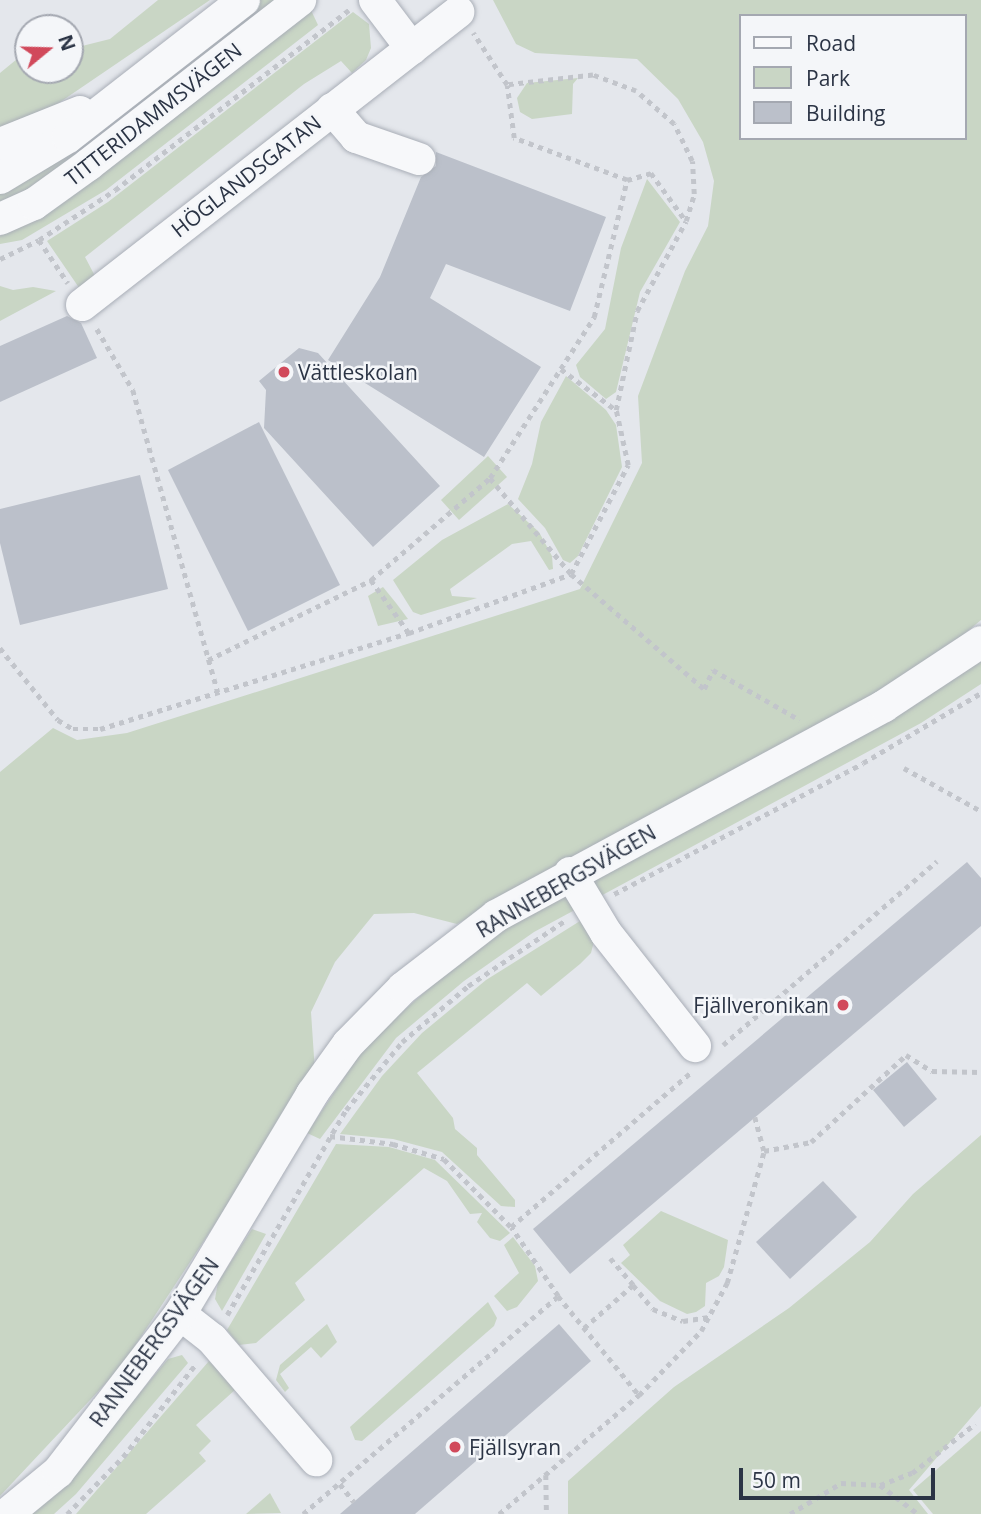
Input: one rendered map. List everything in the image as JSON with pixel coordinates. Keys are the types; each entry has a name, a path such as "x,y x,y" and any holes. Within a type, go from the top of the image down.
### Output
{"street":[{"name":"TITTERIDAMMSVÄGEN","path":"0,178 68,137 110,101 244,0"},
{"name":"TITTERIDAMMSVÄGEN","path":"0,219 34,204 78,173 300,0"},
{"path":"363,4 412,49"},
{"name":"HÖGLANDSGATAN","path":"82,305 459,12"},
{"path":"0,144 110,101"},
{"path":"332,110 356,137 419,159"},
{"name":"RANNEBERGSVÄGEN","path":"7,1514 58,1472 180,1314 312,1094 348,1044 403,988 496,916 570,873 839,732 981,642"},
{"path":"570,873 589,906 703,1054"},
{"path":"180,1314 212,1339 316,1460"}],"path":[{"path":"0,259 39,240 115,190 363,4"},
{"path":"459,12 508,85 514,138 627,180 651,173 686,221"},
{"path":"0,648 40,701 73,729 100,729 409,633 571,574 628,464 617,410 637,311 686,221 694,194 692,161 674,124 636,91 593,75 508,85"},
{"path":"208,660 371,580 490,478 594,317 627,180"},
{"path":"561,369 617,410"},
{"path":"133,390 218,692"},
{"path":"490,478 571,574 704,689 713,670 801,721"},
{"path":"371,580 409,633"},
{"path":"66,1514 123,1457 212,1339 330,1136 402,1042 468,986 589,906 863,763 981,694"},
{"path":"904,768 981,811"},
{"path":"511,1227 703,1054 937,861"},
{"path":"764,1151 811,1142 906,1055 932,1071 981,1072"},
{"path":"499,1514 639,1395 701,1331 727,1283 764,1151 755,1118"},
{"path":"330,1136 393,1144 444,1159 511,1227 558,1296 639,1395"},
{"path":"610,1259 653,1309 683,1321 709,1317"},
{"path":"584,1328 633,1285"},
{"path":"303,1514 558,1296"},
{"path":"790,1514 841,1483 880,1485 912,1473 975,1424"},
{"path":"546,1474 547,1514"},
{"path":"340,1484 354,1502"},
{"path":"880,1485 918,1514"}],"green space":[{"path":"158,0 210,0 47,111 0,129 0,73 14,62 14,84 84,84 84,46 110,39"},
{"path":"257,0 286,0 54,174 0,206 0,189"},
{"path":"493,0 981,0 981,620 877,706 658,814 457,924 414,913 374,914 335,962 311,1012 315,1072 121,1367 0,1496 0,772 53,728 77,740 127,733 580,589 642,463 638,396 685,271 708,226 714,181 703,142 678,99 637,59 535,53 516,44"},
{"path":"309,6 318,25 106,190 22,240 0,244 0,236 67,193"},
{"path":"353,12 369,24 371,48 366,60 352,73 341,61 304,84 85,257 95,276 84,295 47,241 108,202"},
{"path":"578,78 573,84 572,114 532,119 520,112 517,98 527,83"},
{"path":"647,179 680,222 640,292 616,392 606,399 580,377 576,365 605,329 621,248"},
{"path":"0,286 13,290 33,287 56,291 0,321"},
{"path":"566,376 606,410 616,425 622,467 578,556 570,563 563,560 545,528 518,499 532,464 541,422"},
{"path":"488,456 507,477 459,520 441,500"},
{"path":"508,504 539,532 552,556 553,569 549,570 531,541 512,544 450,589 452,596 477,598 421,615 413,612 393,580 442,540"},
{"path":"383,587 408,619 378,626 368,596"},
{"path":"981,661 981,684 921,723 534,932 464,981 396,1038 320,1139 307,1133 368,1042 460,961 526,914 879,727"},
{"path":"580,921 594,941 591,953 580,964 541,996 527,983 417,1073 453,1118 455,1129 477,1148 477,1155 515,1200 515,1207 501,1206 442,1152 393,1139 340,1134 382,1076 422,1033 486,980"},
{"path":"981,1135 981,1406 909,1490 928,1514 568,1514 568,1481 674,1387 789,1308 870,1242 913,1194"},
{"path":"336,1144 389,1147 435,1160 510,1233 500,1241 490,1238 477,1222 482,1213 470,1214 447,1181 424,1168 295,1283 305,1300 256,1343 239,1345 227,1330"},
{"path":"661,1211 728,1240 724,1267 719,1276 706,1283 705,1306 696,1312 687,1314 660,1301 621,1263 630,1255 623,1245"},
{"path":"252,1229 266,1234 222,1311 215,1299 218,1282"},
{"path":"513,1237 535,1266 538,1281 517,1307 507,1311 494,1296 519,1273 504,1245"},
{"path":"488,1302 497,1318 494,1326 362,1441 355,1440 350,1427"},
{"path":"327,1324 337,1342 321,1358 311,1347 280,1374 289,1388 285,1392 276,1380 280,1365"},
{"path":"182,1355 188,1363 76,1494 54,1514 29,1514 63,1485 168,1359"},
{"path":"209,1361 236,1389 196,1425 211,1441 199,1453 206,1461 146,1514 76,1514"},
{"path":"981,1431 981,1514 933,1514 913,1490"},
{"path":"270,1493 281,1513 246,1514"}],"building":[{"path":"436,152 606,217 570,311 446,264 430,298 541,367 484,457 328,360 380,277 421,177 436,166"},
{"path":"67,316 81,323 97,358 0,402 0,346"},
{"path":"299,348 318,353 440,486 373,547 264,428 266,390 259,381"},
{"path":"259,422 340,585 248,631 168,470"},
{"path":"140,475 168,589 20,625 0,543 0,509"},
{"name":"Fjällveronikan","path":"967,862 981,878 981,926 570,1274 533,1229"},
{"path":"907,1062 937,1099 904,1127 873,1090"},
{"path":"823,1181 857,1217 790,1279 756,1242"},
{"name":"Fjällsyran","path":"559,1324 591,1361 415,1514 340,1514"}],"place":[{"name":"Vättleskolan","path":"284,372"},
{"name":"Fjällveronikan","path":"843,1005"},
{"name":"Fjällsyran","path":"455,1447"}]}
